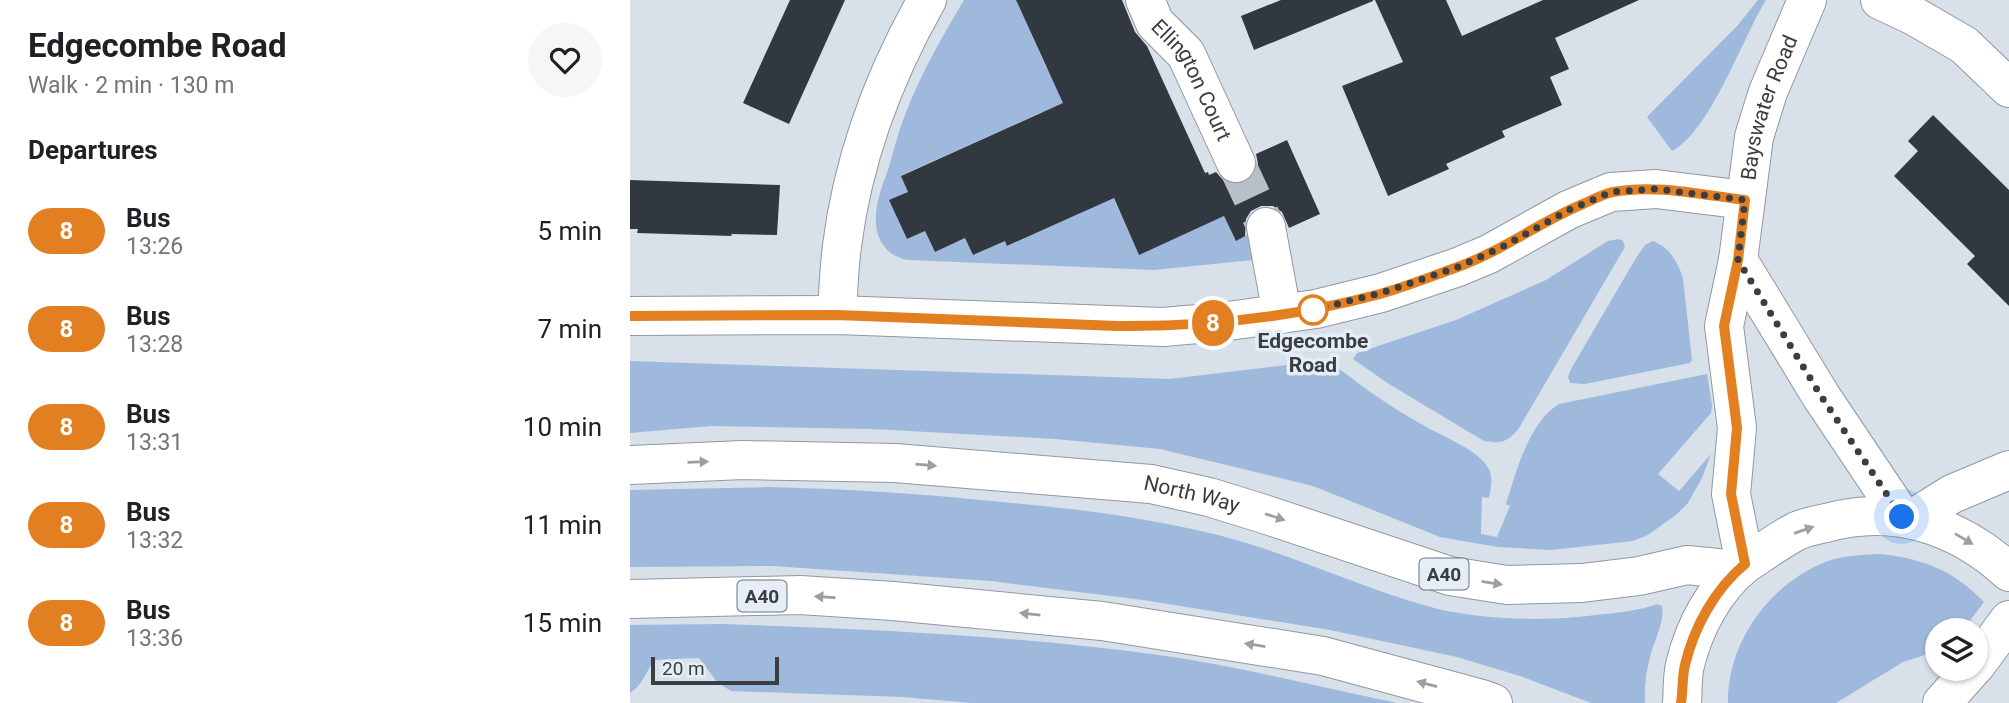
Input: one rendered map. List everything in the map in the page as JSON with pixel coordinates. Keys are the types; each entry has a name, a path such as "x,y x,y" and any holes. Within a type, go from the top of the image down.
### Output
{"main road":[{"path":"837,315 842,246 853,185 888,77 927,0"},
{"name":"Ellington Court","path":"1145,0 1155,23 1186,54 1236,163"},
{"name":"Bayswater Road","path":"1742,567 1731,494 1737,428 1724,326 1738,260 1754,137 1768,92 1807,0"},
{"path":"1880,0 1964,45 2009,88"},
{"path":"630,316 837,315 1163,327 1221,322 1316,309 1381,293 1489,254 1569,210 1611,192 1656,189 1745,200"},
{"path":"1266,227 1282,314"},
{"path":"1738,260 1821,396 1907,518"},
{"name":"North Way","path":"630,465 743,460 895,463 1151,484 1209,497 1450,576 1507,585 1594,582 1639,576 1687,565 1742,567"},
{"path":"1907,518 2009,470"},
{"path":"1682,703 1685,666 1697,629 1713,599 1742,567 1797,531 1849,516 1907,518 1951,532 1992,557 2009,572"},
{"name":"A40","path":"630,599 800,595 1102,621 1323,656 1493,703"},
{"path":"1988,648 2009,620"},
{"path":"1942,703 1962,681"}],"shaded area":[{"path":"964,0 1020,0 1017,2 1046,67 1071,105 1040,113 902,175 908,192 890,201 907,239 925,231 935,252 965,238 973,255 1005,241 1008,246 1083,212 1111,193 1139,254 1224,216 1236,240 1251,233 1253,260 1154,270 909,260 887,250 877,230 877,208 900,128 932,56"},
{"path":"1758,0 1766,0 1712,105 1686,141 1672,151 1647,117 1738,25"},
{"path":"1619,239 1625,247 1519,428 1504,441 1484,441 1353,359 1357,353 1456,320 1546,280 1608,241"},
{"path":"1653,241 1664,247 1672,256 1683,278 1692,360 1690,363 1585,384 1570,383 1568,377 1571,369 1636,258 1645,245"},
{"path":"1328,360 1386,403 1466,448 1482,460 1491,474 1491,482 1489,498 1482,497 1481,534 1497,537 1510,506 1506,504 1525,449 1539,423 1559,404 1707,374 1711,413 1658,474 1679,491 1711,454 1688,503 1648,535 1633,541 1551,550 1498,547 1440,537 1313,486 1160,449 1055,439 872,429 711,426 630,433 630,361 1170,379"},
{"path":"770,487 944,497 1077,510 1151,521 1230,538 1398,597 1446,611 1467,614 1555,619 1626,611 1657,604 1662,606 1663,612 1647,668 1645,703 1591,703 1523,677 1457,657 1330,630 1143,600 991,581 773,566 630,567 630,490"},
{"path":"1881,554 1924,563 1949,574 1984,602 1972,618 1925,618 1925,655 1903,662 1836,703 1728,703 1735,658 1756,617 1788,583 1828,561 1848,556"},
{"path":"723,624 938,634 1098,647 1214,664 1397,703 972,703 902,697 731,691 717,682 699,658 655,660 641,682 630,693 630,625"}],"building":[{"path":"790,0 845,0 789,124 743,103"},
{"path":"1016,0 1122,0 1135,32 1147,46 1205,173 1208,172 1209,175 1216,172 1224,181 1233,185 1244,183 1254,175 1258,164 1256,154 1287,140 1320,214 1289,228 1282,212 1273,206 1261,206 1251,211 1246,219 1245,236 1236,241 1224,216 1139,255 1114,198 1007,246 1005,241 973,255 965,238 935,252 925,231 907,239 889,200 908,192 901,176 1063,103"},
{"path":"1281,0 1373,1 1254,50 1241,16"},
{"path":"1375,0 1446,0 1462,36 1543,0 1639,0 1555,38 1569,69 1550,77 1562,105 1502,131 1505,137 1446,164 1449,169 1388,196 1342,86 1403,62"},
{"path":"1933,115 2009,190 2009,306 1967,264 1975,256 1894,176 1918,151 1908,141"},
{"path":"630,180 780,185 777,235 637,233 638,229 630,229"}],"tunnel":[{"path":"1236,163 1266,227"}],"bus line":[{"name":"8","path":"630,316 837,315 1163,327 1221,322 1316,309 1381,293 1489,254 1569,210 1611,192 1656,189 1745,200 1738,260 1724,326 1737,428 1731,494 1745,564 1713,599 1697,629 1685,666 1681,703"}],"place":[{"name":"Edgecombe Road","path":"1313,310"}],"route":[{"path":"1313,310 1381,293 1458,267 1489,254 1569,210 1611,192 1656,189 1745,200 1738,260 1821,396 1902,517"}]}
